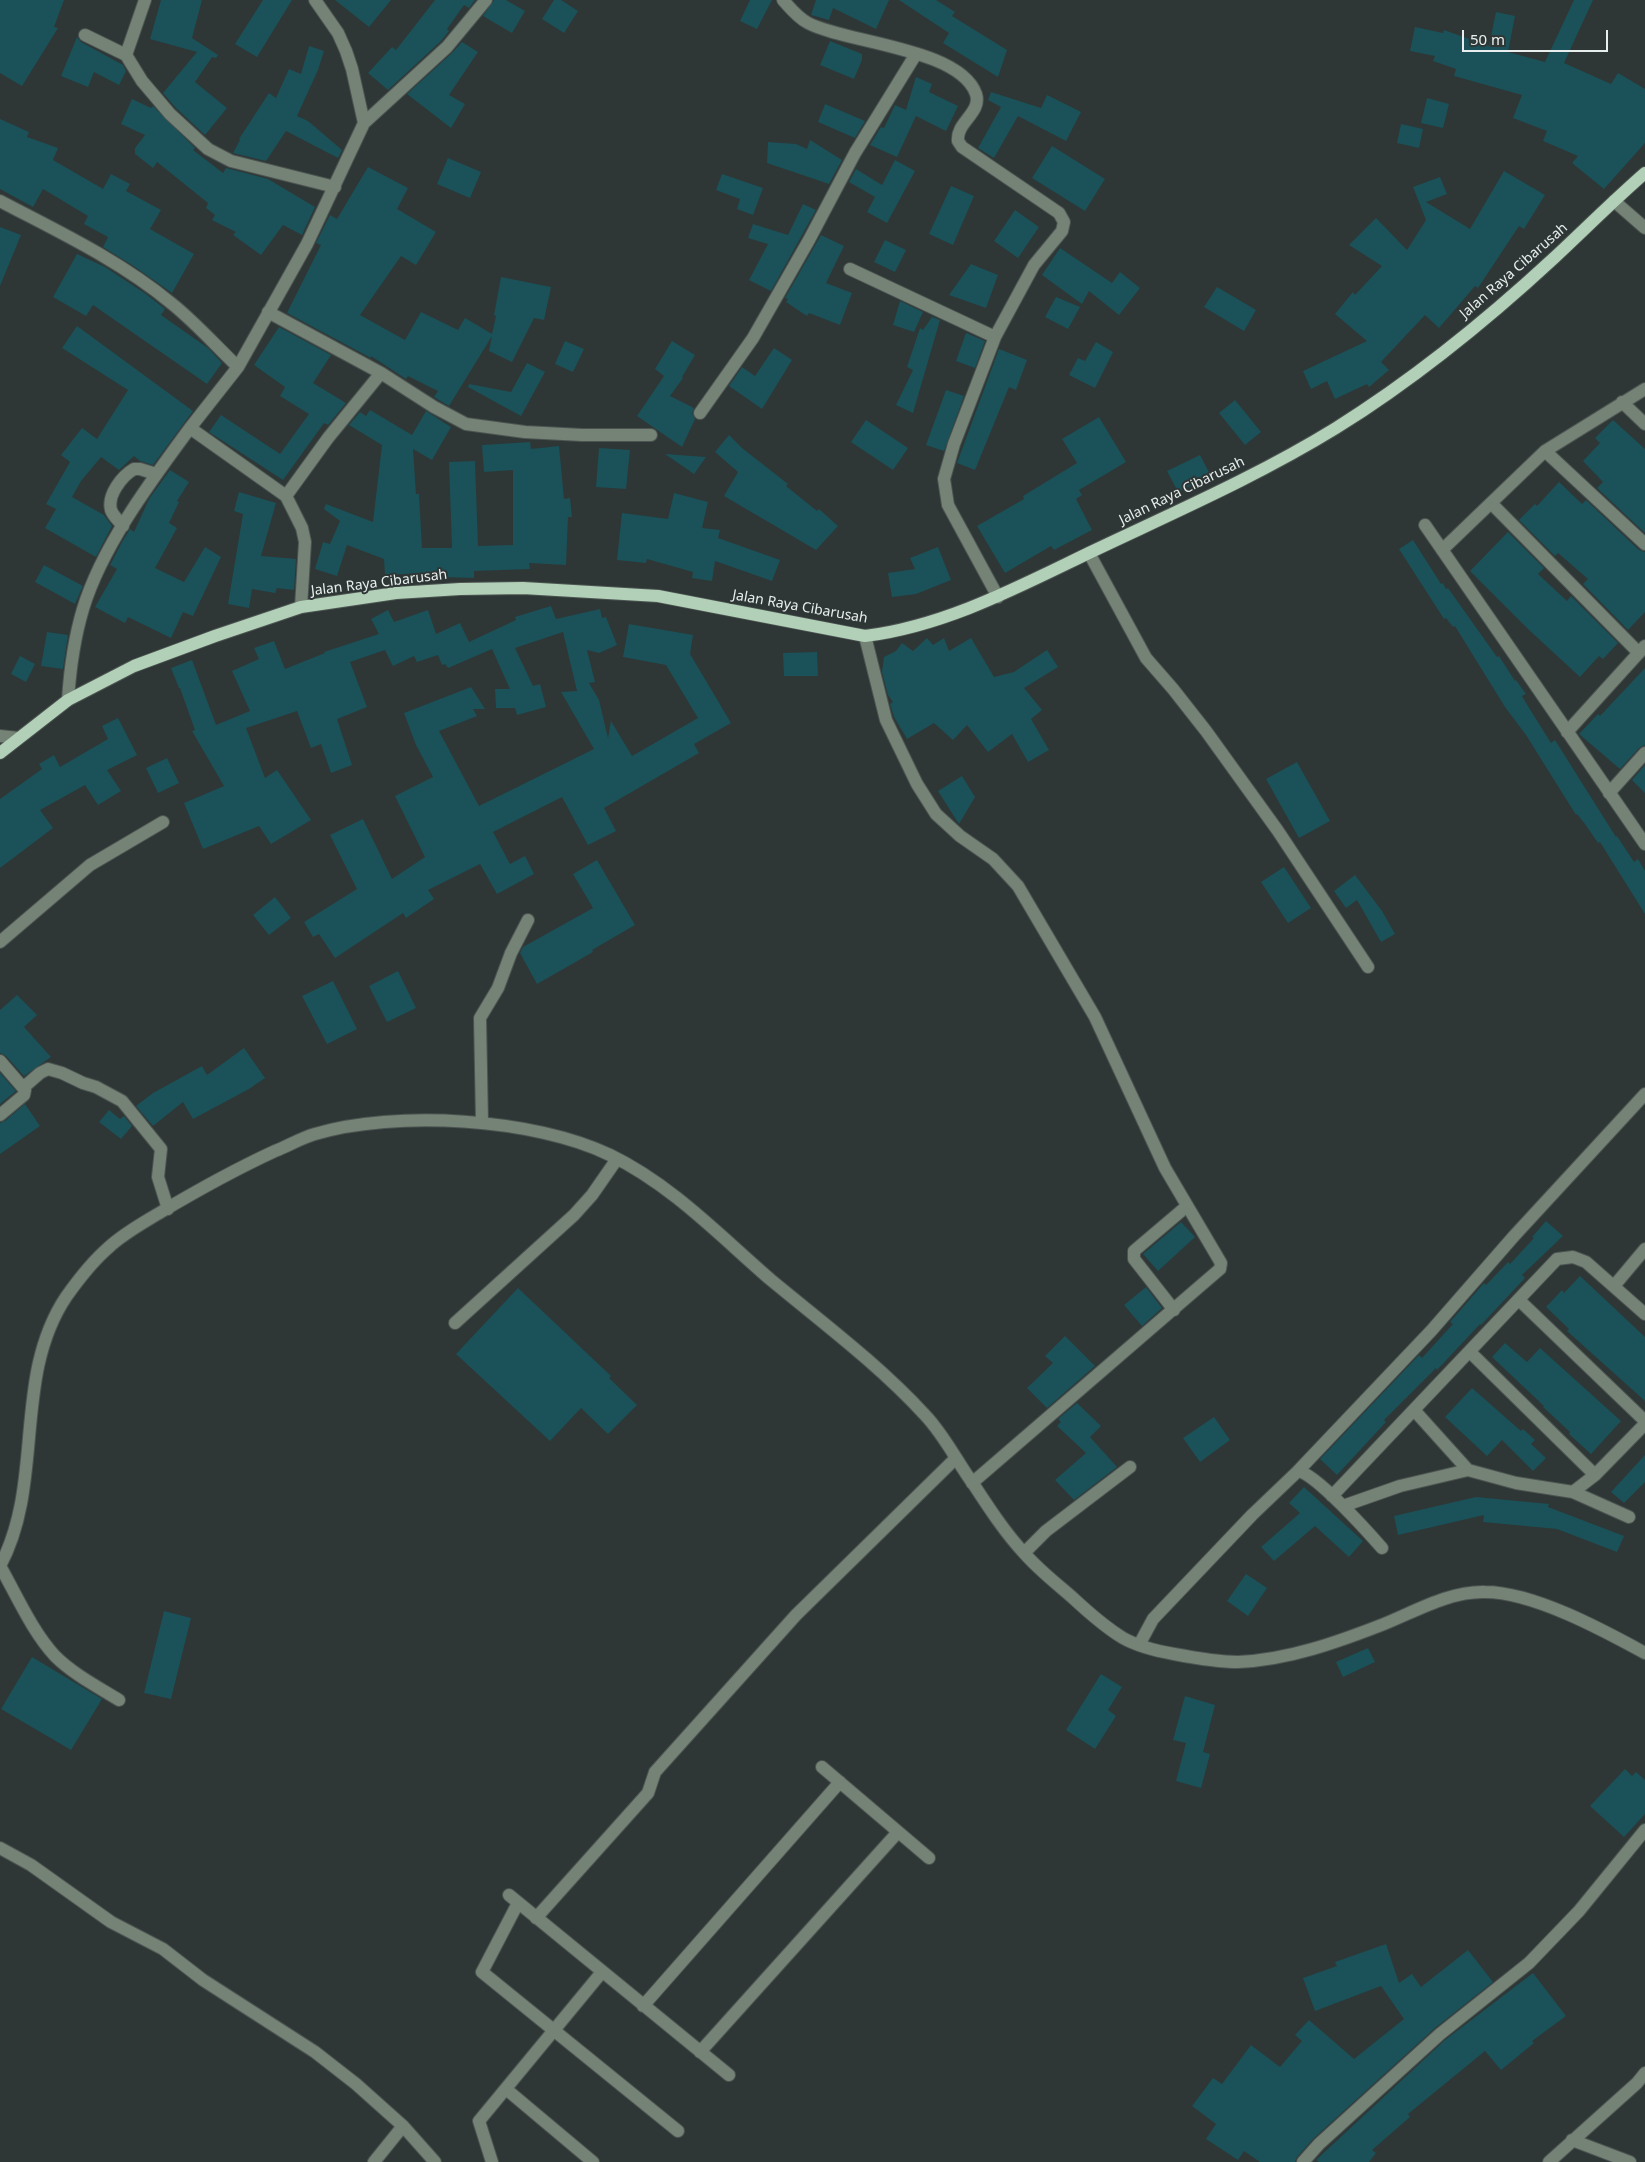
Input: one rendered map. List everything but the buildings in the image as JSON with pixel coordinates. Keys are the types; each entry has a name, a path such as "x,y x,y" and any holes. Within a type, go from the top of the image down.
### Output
{"main road":[{"name":"Jalan Raya Cibarusah","path":"0,753 68,700 134,666 301,607 396,593 523,588 596,591 658,596 865,636 898,632 998,597 1214,495 1336,428 1452,344 1553,259 1614,201 1643,178"}],"street":[{"path":"126,55 145,0"},
{"path":"316,0 338,33 346,50 364,123"},
{"path":"68,700 71,666 83,608 97,573 123,526 156,474 238,367 307,244 364,123 447,47 486,0"},
{"path":"783,0 807,23 916,54 946,66 961,76 972,87 976,94 977,104 959,128 958,141 962,147 1059,213 1064,222 1062,231 1034,265 994,337 954,444 944,479 948,505 998,597"},
{"path":"85,35 126,55 142,82 170,114 208,149 232,161 335,187"},
{"path":"700,413 753,338 809,240 855,153 916,54"},
{"path":"0,201 95,250 152,288 172,303 238,367"},
{"path":"1614,201 1645,228"},
{"path":"850,269 994,337"},
{"path":"268,312 381,372 434,408 466,424 525,432 582,436 651,435"},
{"path":"286,496 328,438 381,372"},
{"path":"1442,550 1546,451 1645,389"},
{"path":"1622,402 1645,424"},
{"path":"190,428 286,496 302,528 305,542 301,607"},
{"path":"1546,451 1645,544"},
{"path":"123,526 110,507 110,502 117,487 134,469 156,474"},
{"path":"1491,503 1642,649 1568,732"},
{"path":"1425,525 1645,844"},
{"path":"1089,553 1146,658 1174,689 1262,808 1368,967"},
{"path":"865,636 886,720 916,784 936,814 960,836 993,859 1018,886 1095,1017 1165,1168 1221,1265 1220,1269 1174,1310 975,1481"},
{"path":"0,736 18,738"},
{"path":"1609,792 1645,753"},
{"path":"0,942 90,865 163,822"},
{"path":"482,1117 480,1018 498,988 510,953 528,920"},
{"path":"0,1061 24,1087 24,1094 0,1115"},
{"path":"24,1087 40,1073 48,1069 96,1087 122,1101 161,1149 158,1177 169,1207"},
{"path":"1139,1644 1154,1619 1252,1515 1298,1472 1431,1331 1514,1236 1645,1094"},
{"path":"119,1700 68,1667 55,1656 32,1623 0,1566 15,1534 23,1501 30,1410 42,1350 54,1318 66,1297 104,1251 126,1232 193,1193 264,1156 312,1135 368,1124 482,1117 562,1138 608,1154 671,1193 863,1356 927,1417 1026,1551 1109,1629 1139,1644 1164,1652 1208,1660 1253,1661 1307,1650 1373,1628 1424,1606 1478,1592 1502,1594 1544,1606 1614,1636 1645,1653"},
{"path":"455,1322 574,1215 592,1195 617,1159"},
{"path":"1174,1310 1134,1259 1134,1252 1187,1206"},
{"path":"1614,1286 1645,1249"},
{"path":"1332,1496 1558,1258 1579,1259 1586,1262 1645,1314"},
{"path":"1519,1300 1645,1423 1594,1475 1573,1492"},
{"path":"1470,1352 1594,1475"},
{"path":"1414,1410 1468,1470"},
{"path":"536,1918 648,1793 655,1772 796,1615 956,1458"},
{"path":"1026,1551 1046,1531 1130,1467"},
{"path":"1343,1506 1400,1486 1468,1470 1516,1482 1573,1492 1629,1517"},
{"path":"1298,1472 1309,1476 1332,1496 1382,1548"},
{"path":"822,1768 929,1858"},
{"path":"643,2006 840,1782"},
{"path":"1303,2162 1319,2144 1440,2034 1529,1963 1578,1911 1645,1830"},
{"path":"700,2052 898,1832"},
{"path":"0,1848 31,1865 111,1922 163,1949 203,1980 315,2052 356,2084 403,2126 435,2162"},
{"path":"678,2131 482,1972 513,1899 729,2075"},
{"path":"492,2162 479,2121 602,1972"},
{"path":"1549,2162 1642,2081"},
{"path":"506,2089 593,2162"},
{"path":"374,2162 403,2126"},
{"path":"1572,2140 1630,2162"}]}
